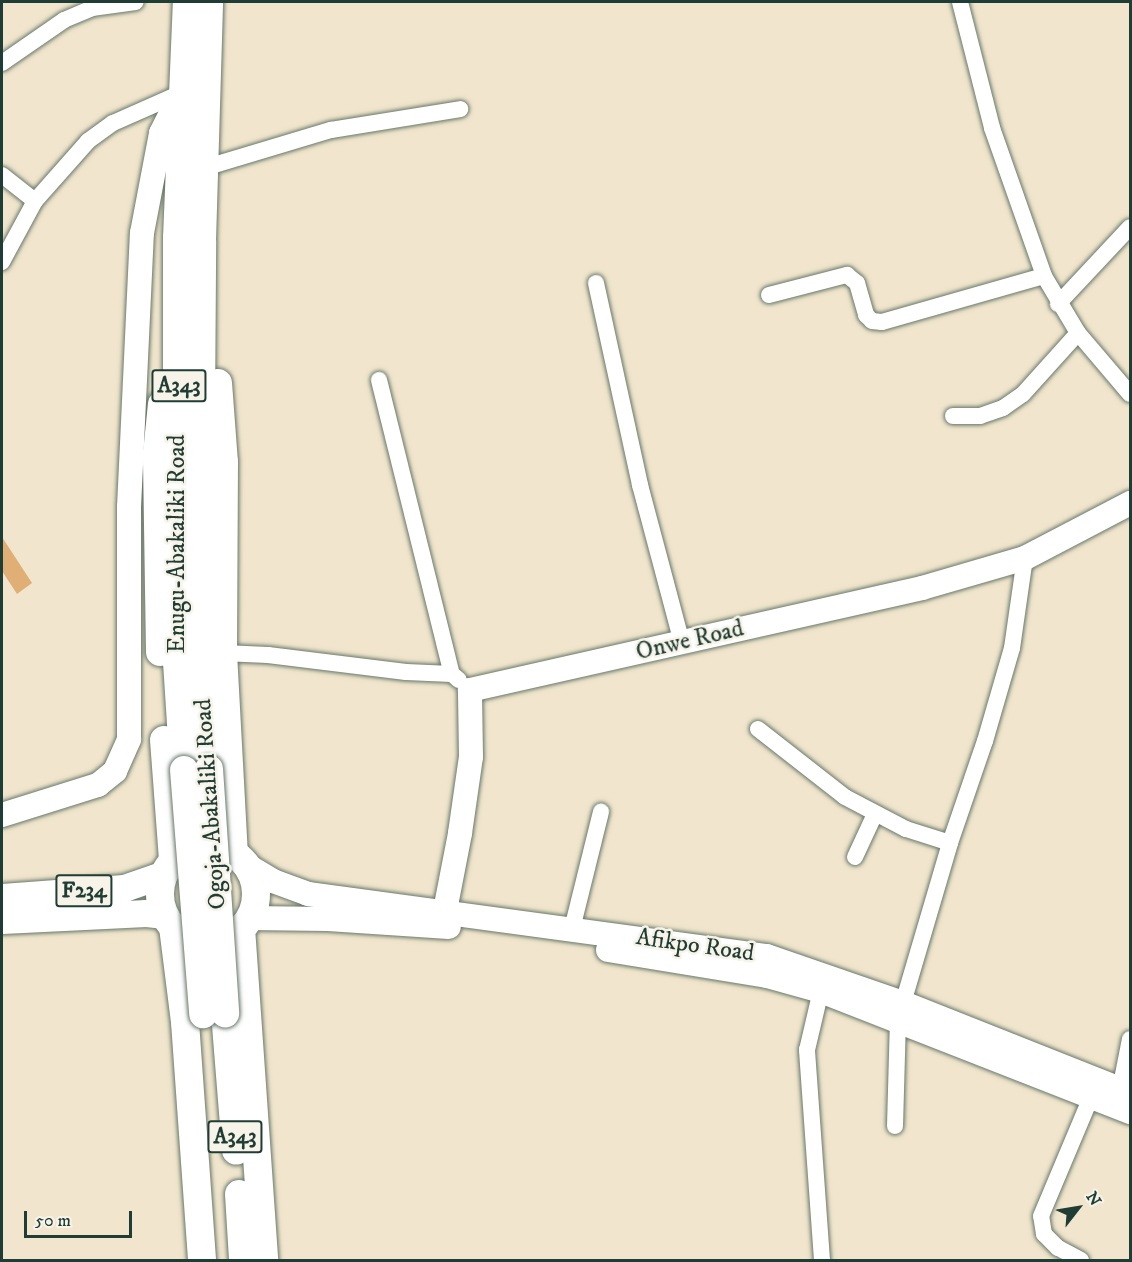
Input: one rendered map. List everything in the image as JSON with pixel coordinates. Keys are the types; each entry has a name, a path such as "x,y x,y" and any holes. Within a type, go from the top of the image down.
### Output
{"highway":[{"name":"Enugu-Abakaliki Road","path":"188,2 181,93 189,239 201,347"},
{"name":"Enugu-Abakaliki Road","path":"196,770 177,662 189,239 204,168 209,2"},
{"path":"189,239 212,291 224,462 223,653 240,860 255,891 245,923 264,1260"},
{"path":"189,239 158,454 158,610 168,867 160,901 169,921 185,1022 202,1260"},
{"name":"Ogoja-Abakaliki Road","path":"201,347 201,663 196,770 214,1013 243,1260"},
{"path":"168,867 196,847 223,848 240,860"},
{"path":"169,921 189,938 207,942 225,938 245,923"},
{"name":"Ogoja-Abakaliki Road","path":"214,1013 212,1167 222,1260"}],"main road":[{"path":"2,815 98,785 115,771 129,739 129,507 142,233 161,133 181,93"},
{"name":"Onwe Road","path":"461,682 682,643 922,588 1025,558 1131,503"},
{"path":"443,918 460,833 471,757 461,682"},
{"name":"Afikpo Road","path":"240,860 273,881 308,894 767,976 823,983"},
{"name":"F234","path":"2,897 124,888 168,867"},
{"name":"F234","path":"2,920 146,913 169,921"},
{"name":"Afikpo Road","path":"245,923 443,918 572,929 766,956 823,983 1125,1100"},
{"name":"Afikpo Road","path":"900,1011 1091,1097 1125,1100"}],"street":[{"path":"2,63 64,20 92,8 136,2"},
{"path":"960,2 992,128 1044,276 1058,303 1078,333 1131,394"},
{"path":"2,262 35,201 88,141 142,108 181,93"},
{"path":"204,168 331,130 460,109"},
{"path":"2,175 35,201"},
{"path":"1058,303 1131,227"},
{"path":"769,295 847,275 857,283 866,315 872,321 882,322 1044,276"},
{"path":"596,283 640,485 682,643"},
{"path":"953,416 980,416 1003,408 1023,394 1078,333"},
{"path":"223,653 268,655 406,672 461,682 379,380"},
{"path":"895,1126 894,1061 900,1011 1012,648 1025,558"},
{"path":"758,729 845,797 906,829 950,843"},
{"path":"572,929 601,812"},
{"path":"855,857 875,814"},
{"path":"822,1260 807,1050 823,983"},
{"path":"1125,1100 1131,1039"},
{"path":"1081,1260 1058,1248 1044,1234 1041,1216 1091,1097"}],"building":[{"path":"2,537 32,583 17,594 2,571"}]}
